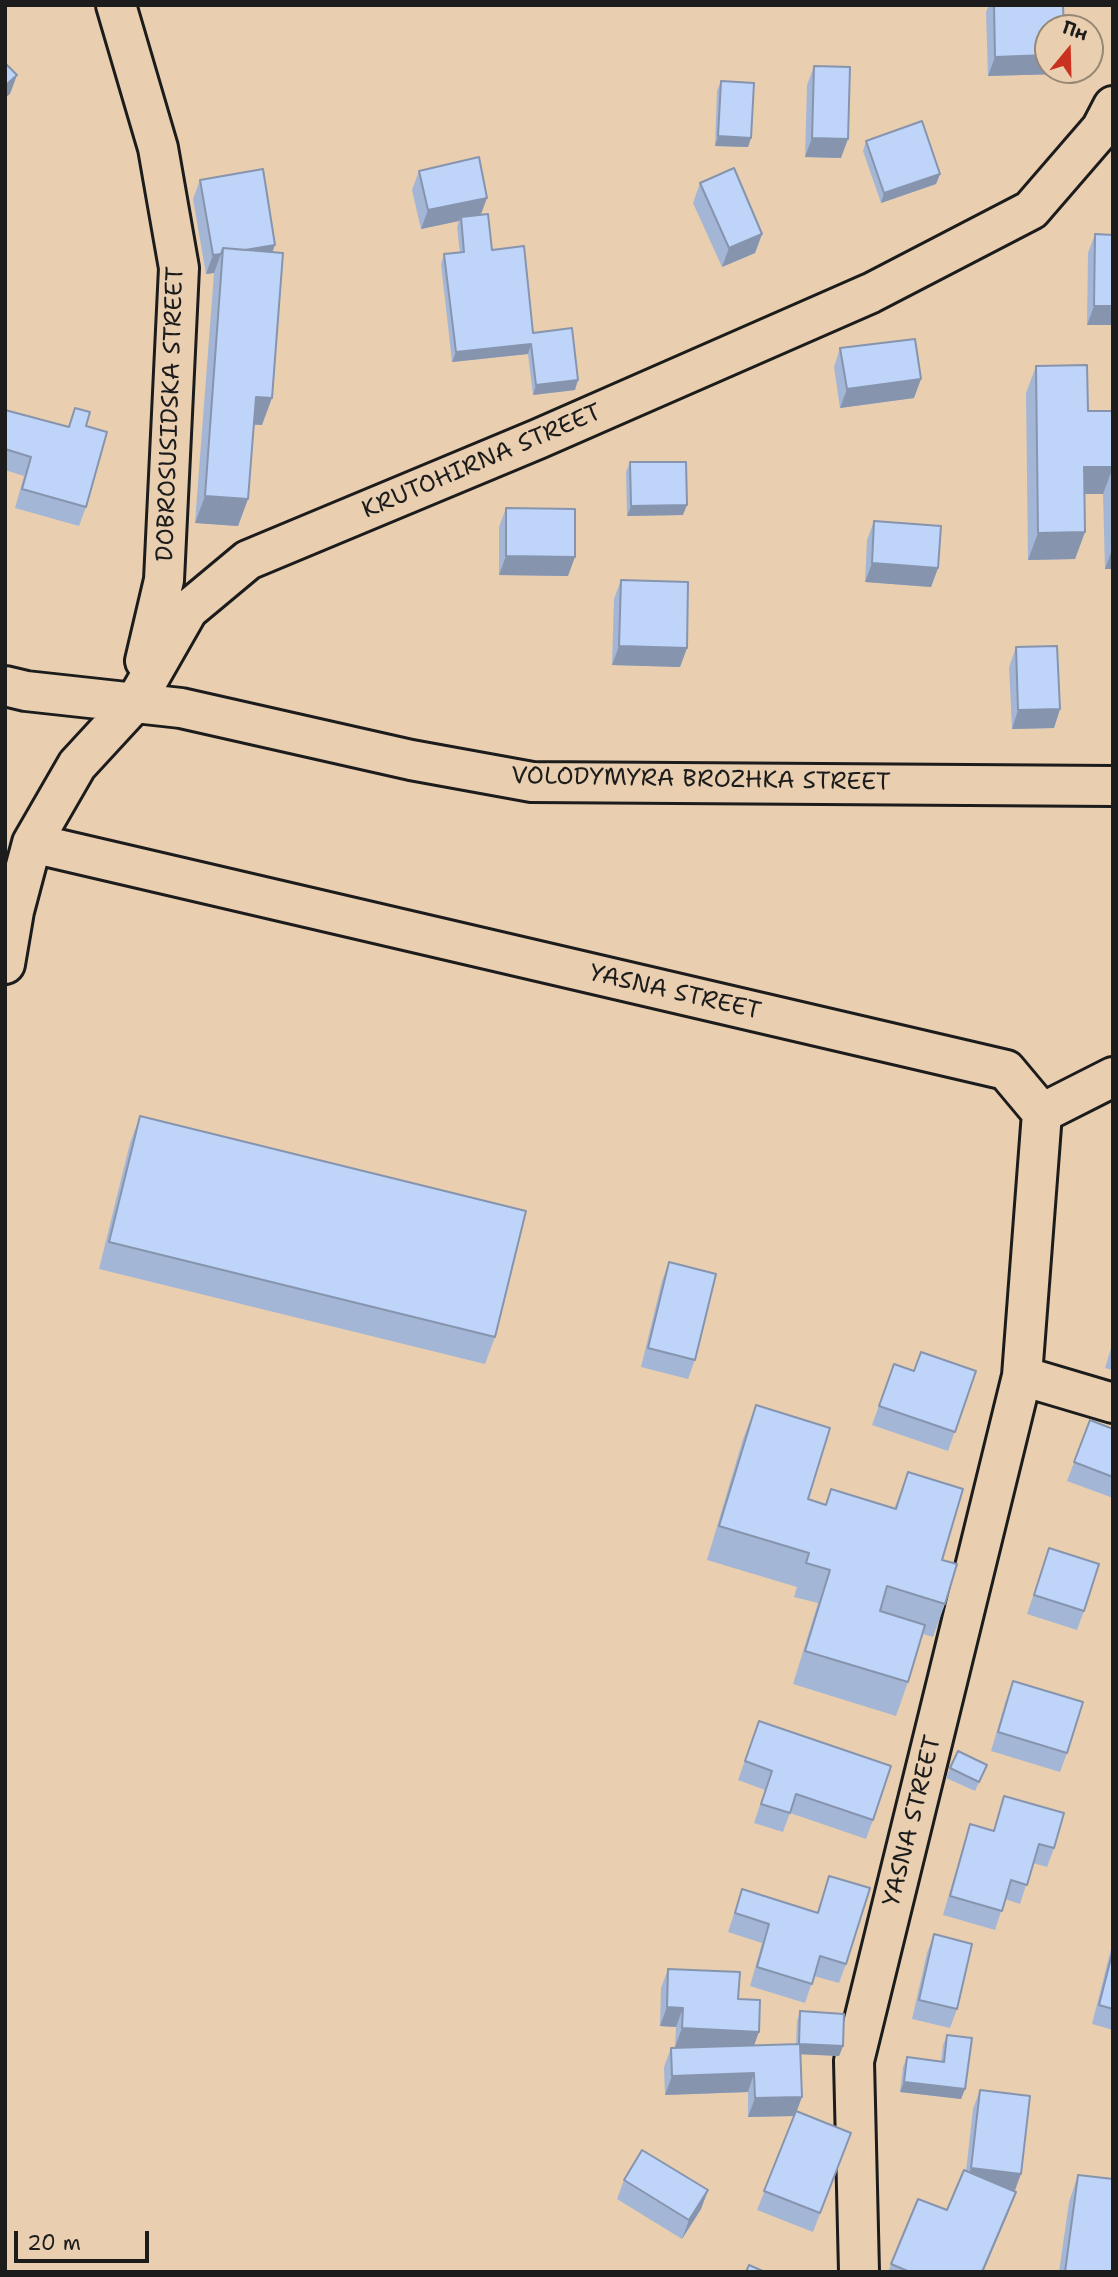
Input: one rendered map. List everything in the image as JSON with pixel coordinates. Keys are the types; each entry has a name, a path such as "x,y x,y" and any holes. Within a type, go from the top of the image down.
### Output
{"street":[{"name":"DOBROSUSIDSKA STREET","path":"116,5 158,148 179,268 164,580 136,701"},
{"name":"KRUTOHIRNA STREET","path":"5,964 10,910 33,844 77,765 136,701 188,610 248,560 538,439 871,293 1031,210 1101,129 1113,106"},
{"name":"VOLODYMYRA BROZHKA STREET","path":"5,686 26,691 181,708 411,760 532,782 1113,786"},
{"name":"YASNA STREET","path":"33,844 1006,1070 1042,1113 1022,1376 854,2062 859,2272"},
{"path":"1042,1113 1113,1077"},
{"path":"1022,1376 1113,1403"}],"building":[{"path":"994,5 1063,5 1063,14 1034,14 1034,56 995,57"},
{"path":"5,63 17,75 5,86"},
{"path":"814,66 850,67 848,139 812,138"},
{"path":"721,81 754,83 751,138 718,136"},
{"path":"922,121 940,174 884,193 866,141"},
{"path":"479,157 487,198 428,210 419,171"},
{"path":"734,168 762,234 729,248 700,183"},
{"path":"263,169 275,245 245,250 223,248 221,254 213,255 200,180"},
{"path":"488,214 492,250 524,246 533,333 572,328 578,380 536,385 531,344 456,352 444,254 464,252 461,217"},
{"path":"1095,234 1113,235 1113,306 1094,306"},
{"path":"223,248 283,253 272,398 256,397 248,499 205,496"},
{"path":"915,339 921,379 847,389 840,348"},
{"path":"1087,365 1088,411 1113,411 1113,467 1084,467 1085,532 1038,533 1036,366"},
{"path":"75,408 90,412 86,426 107,432 86,507 22,489 31,457 5,449 5,410 69,427"},
{"path":"630,462 686,462 687,505 631,506"},
{"path":"506,508 575,509 575,557 506,556"},
{"path":"874,521 941,526 938,568 872,563"},
{"path":"621,580 688,582 687,648 619,646"},
{"path":"1057,646 1060,709 1018,710 1016,647"},
{"path":"140,1116 526,1211 495,1337 109,1242"},
{"path":"669,1262 716,1274 695,1360 648,1348"},
{"path":"921,1352 976,1371 955,1432 879,1406 894,1364 914,1371"},
{"path":"756,1405 830,1428 808,1499 826,1505 831,1489 896,1509 908,1472 963,1489 942,1560 957,1564 945,1604 887,1586 880,1611 925,1625 908,1682 805,1651 830,1570 806,1563 809,1553 719,1526"},
{"path":"1090,1420 1113,1429 1113,1477 1074,1462"},
{"path":"1049,1548 1099,1564 1084,1611 1034,1595"},
{"path":"1013,1681 1083,1702 1067,1753 998,1732"},
{"path":"759,1721 891,1766 873,1820 796,1794 790,1813 761,1804 772,1771 745,1761"},
{"path":"958,1751 987,1765 979,1782 950,1768"},
{"path":"1004,1796 1064,1813 1054,1848 1039,1844 1027,1885 1011,1880 1002,1911 950,1896 970,1824 994,1831"},
{"path":"829,1876 870,1888 846,1964 820,1956 812,1984 757,1967 769,1924 735,1913 742,1889 818,1913"},
{"path":"934,1934 972,1944 957,2009 919,2000"},
{"path":"1113,1950 1113,2009 1099,2005"},
{"path":"668,1969 740,1972 738,1999 760,2000 759,2032 682,2028 683,2008 667,2007"},
{"path":"800,2011 844,2014 843,2046 799,2044"},
{"path":"947,2035 972,2038 965,2089 904,2082 907,2057 944,2062"},
{"path":"800,2044 802,2097 755,2098 754,2073 672,2076 671,2048"},
{"path":"980,2090 1030,2096 1021,2174 971,2168"},
{"path":"796,2111 851,2133 820,2213 764,2191"},
{"path":"642,2150 708,2190 689,2220 624,2180"},
{"path":"964,2170 1016,2192 982,2272 910,2272 891,2264 918,2199 947,2210"},
{"path":"1078,2175 1113,2179 1113,2272 1065,2272"},
{"path":"749,2265 765,2272 746,2272"}]}
